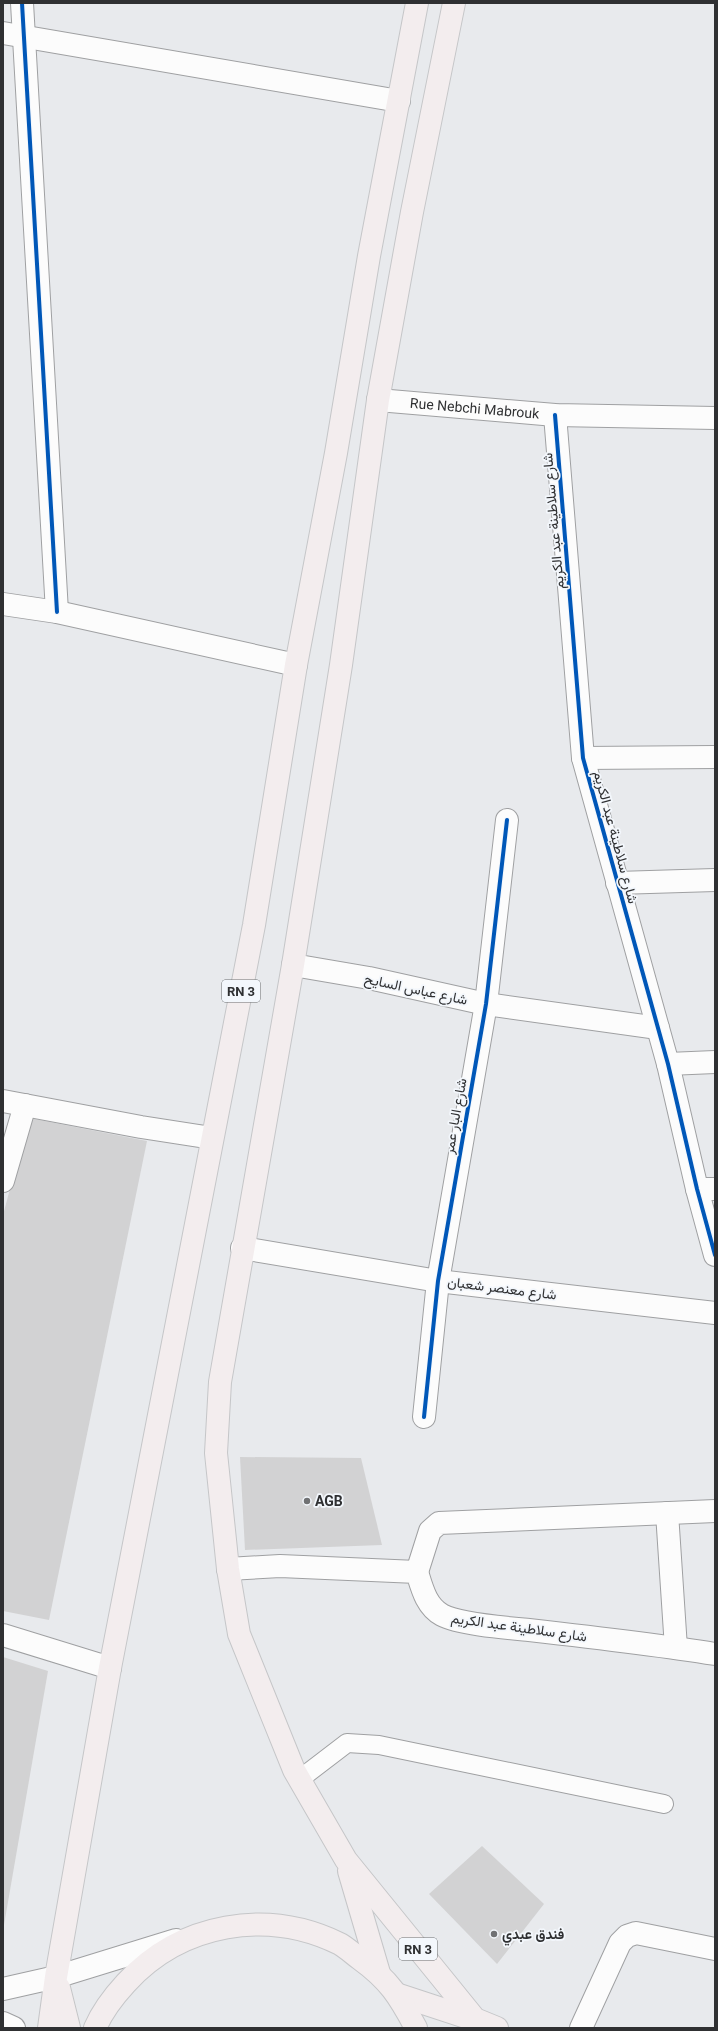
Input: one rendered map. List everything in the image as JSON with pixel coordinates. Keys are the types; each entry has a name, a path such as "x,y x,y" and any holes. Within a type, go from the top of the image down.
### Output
{"main road":[{"name":"RN 3","path":"49,2028 56,1977 110,1668 254,925 296,665 417,3"},
{"name":"RN 3","path":"454,3 412,212 378,400 342,657 293,965 261,1153 242,1248 220,1382 216,1453 228,1569 239,1634 294,1770 346,1860 480,2024 497,2028"},
{"name":"RN 3","path":"346,1860 379,1973"},
{"path":"95,2028 115,1995 139,1969 168,1948 200,1933 248,1924 296,1928 340,1945 379,1973 398,1995 416,2028"},
{"name":"RN 3","path":"56,1977 69,2028"},
{"path":"398,1995 480,2024"}],"street":[{"path":"22,3 57,612"},
{"path":"3,33 399,101"},
{"name":"Rue Nebchi Mabrouk","path":"378,400 555,415 715,418"},
{"name":"شارع سلاطينة عبد الكريم","path":"555,415 583,758 668,1064 706,1189 715,1255"},
{"path":"3,604 57,612 296,665"},
{"path":"583,758 715,757"},
{"name":"شارع البار عمر","path":"424,1417 438,1281 486,1004 507,820"},
{"path":"617,883 715,880"},
{"name":"شارع عباس السايح","path":"293,965 369,978 486,1004 658,1028"},
{"path":"668,1064 715,1062"},
{"path":"3,1101 212,1138"},
{"path":"3,1181 25,1105"},
{"name":"شارع معنصر شعبان","path":"242,1248 438,1281 715,1313"},
{"path":"228,1569 280,1566 417,1572 430,1531 439,1523 715,1511"},
{"path":"667,1513 676,1648"},
{"name":"شارع سلاطينة عبد الكريم","path":"417,1572 428,1600 432,1606 443,1615 469,1622 510,1628 715,1654"},
{"path":"3,1635 110,1668"},
{"path":"3,1989 56,1977 200,1933"},
{"path":"581,2028 620,1943 627,1936 636,1934 715,1948"},
{"path":"3,2023 14,2028"}],"lane":[{"path":"300,1779 347,1743 379,1745 664,1804"}],"building":[{"path":"29,1118 147,1141 49,1620 3,1611 3,1215"},
{"name":"AGB","path":"240,1457 361,1458 382,1545 245,1550"},
{"path":"3,1657 48,1671 4,1925 3,1925"},
{"name":"فندق عبدي","path":"482,1846 544,1904 497,1964 429,1894"}],"cycle path":[{"path":"22,3 57,612"},
{"path":"555,415 583,758 668,1064 697,1189 715,1255"},
{"path":"424,1417 438,1281 486,1004 507,820"}],"place":[{"name":"AGB","path":"307,1501"},
{"name":"فندق عبدي","path":"494,1934"}]}
